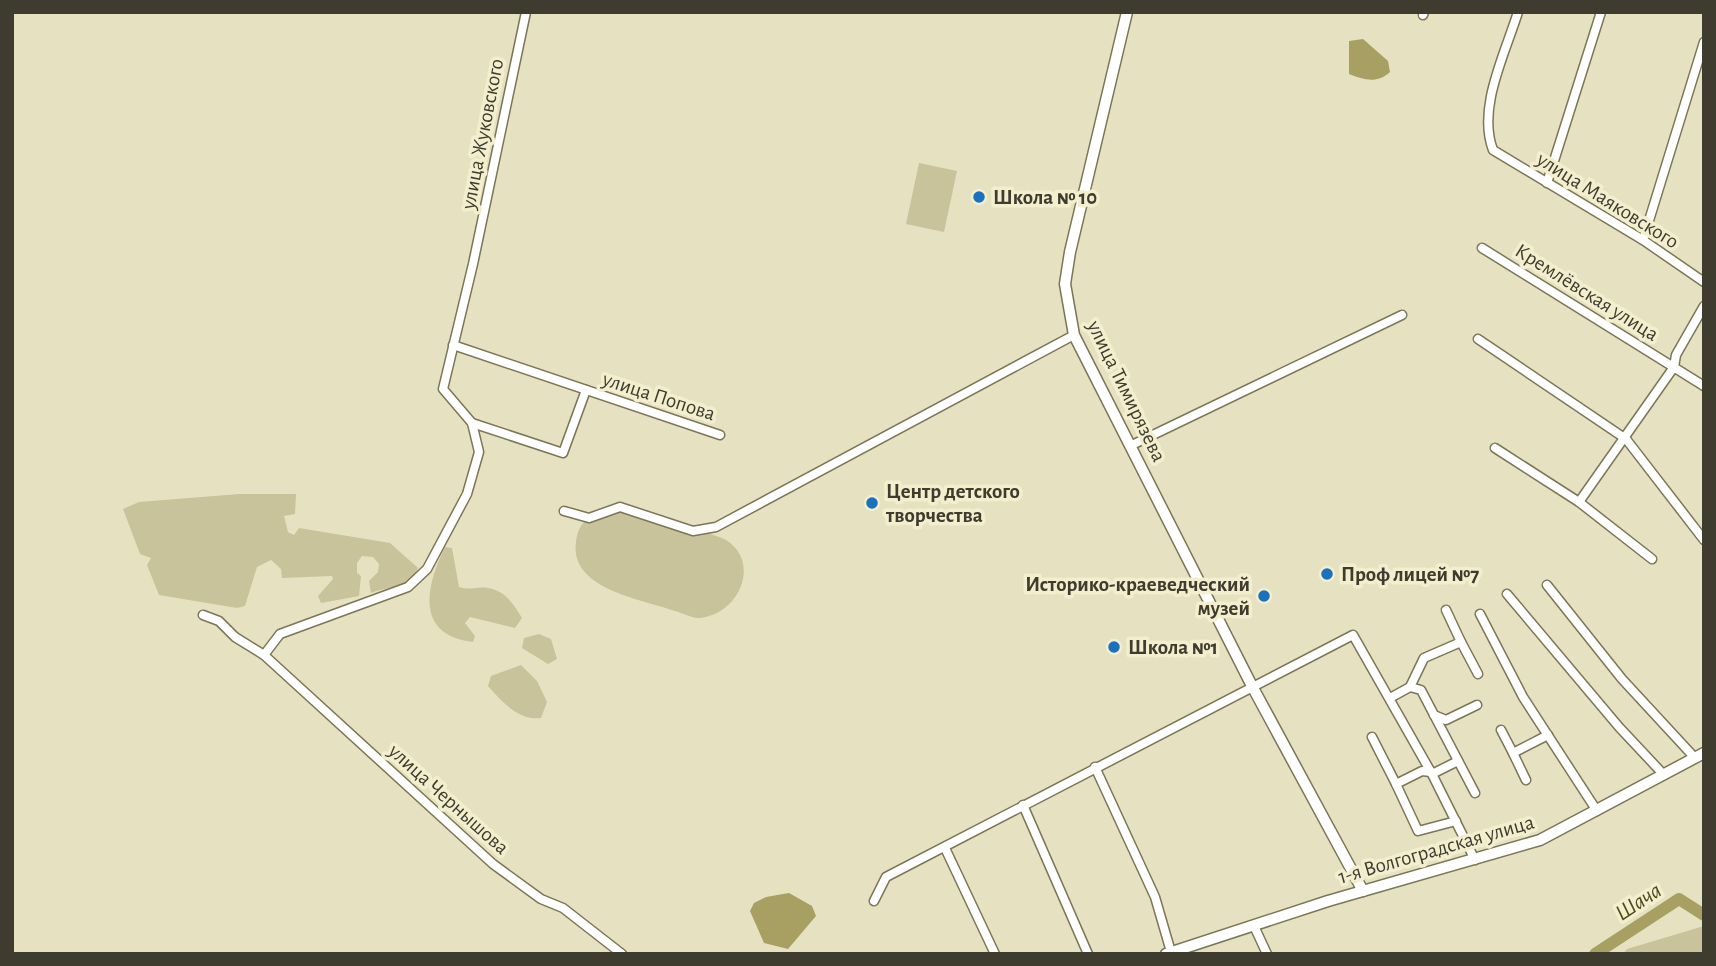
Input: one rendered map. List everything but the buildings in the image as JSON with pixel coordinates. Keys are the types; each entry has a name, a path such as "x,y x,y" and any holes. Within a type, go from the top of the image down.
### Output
{"street":[{"name":"улица Жуковского","path":"472,423 443,389 473,264 526,12"},
{"name":"улица Тимирязева","path":"1127,12 1070,252 1065,284 1074,335 1132,445 1252,687 1363,891"},
{"name":"улица Маяковского","path":"1518,12 1488,113 1487,132 1493,150 1643,240 1704,282"},
{"path":"1547,183 1601,12"},
{"path":"1643,240 1704,42"},
{"name":"Кремлёвская улица","path":"1482,248 1704,386"},
{"path":"1579,502 1626,439 1674,367 1676,355 1704,306"},
{"path":"1132,445 1402,315"},
{"path":"564,511 589,518 620,507 693,531 716,527 1074,335"},
{"path":"1478,338 1626,439 1704,540"},
{"name":"улица Попова","path":"453,345 720,435"},
{"name":"улица Попова","path":"472,423 562,453 570,438 586,390"},
{"path":"264,655 280,634 408,587 434,558 470,484 479,452 472,423"},
{"path":"1495,448 1579,502 1652,559"},
{"path":"1547,585 1622,679 1699,755"},
{"path":"1507,594 1619,727 1664,775"},
{"path":"1446,610 1478,674"},
{"path":"1480,614 1523,696 1597,811"},
{"name":"улица Чернышова","path":"203,615 219,621 235,637 264,655 493,864 541,899 563,908 622,954"},
{"path":"874,901 886,877 1353,635 1432,773 1475,860"},
{"path":"1390,698 1410,687 1424,658 1461,642"},
{"path":"1410,687 1421,690 1475,793"},
{"path":"1434,715 1446,720 1477,705"},
{"path":"1501,730 1525,780"},
{"path":"1513,753 1548,735"},
{"path":"1373,737 1418,831 1456,821"},
{"name":"1-я Волгоградская улица","path":"1169,953 1363,891 1540,840 1699,755"},
{"path":"1396,784 1422,771 1432,773 1458,761"},
{"path":"1095,767 1155,897 1169,953"},
{"path":"1023,804 1088,954"},
{"path":"945,848 995,954"},
{"path":"1254,926 1267,954"}],"shaded area":[{"path":"1363,39 1388,61 1390,72 1385,76 1370,80 1349,74 1349,41"},
{"path":"919,163 957,171 944,232 906,224"},
{"path":"239,494 296,494 295,514 284,516 288,532 294,535 299,528 390,543 418,568 415,575 405,583 371,593 369,581 378,572 379,564 373,557 362,556 357,563 357,573 361,576 359,596 321,603 318,596 333,579 332,576 282,578 281,569 271,560 257,567 245,606 237,608 159,595 147,565 151,558 140,554 123,509 139,502"},
{"path":"620,504 726,540 737,549 744,573 735,597 715,614 698,618 610,590 595,581 584,571 577,558 578,533 590,516"},
{"path":"445,547 452,548 459,587 488,588 505,595 522,618 515,628 470,617 465,623 475,636 473,642 454,638 441,630 433,619 430,592"},
{"path":"539,634 551,639 557,659 548,664 522,648 524,638"},
{"path":"521,665 537,681 547,702 541,718 525,717 518,713 488,686 491,676"},
{"path":"789,893 812,906 816,916 788,949 764,943 750,911 754,903 766,897"},
{"path":"1704,926 1704,954 1623,954 1627,949"}],"waterway":[{"name":"Шача","path":"1595,954 1679,899 1704,915"}],"place":[{"name":"Школа № 10","path":"979,197"},
{"name":"Центр детского творчества","path":"872,503"},
{"name":"Проф лицей №7","path":"1327,574"},
{"name":"Историко-краеведческий музей","path":"1264,596"},
{"name":"Школа №1","path":"1114,647"}]}
